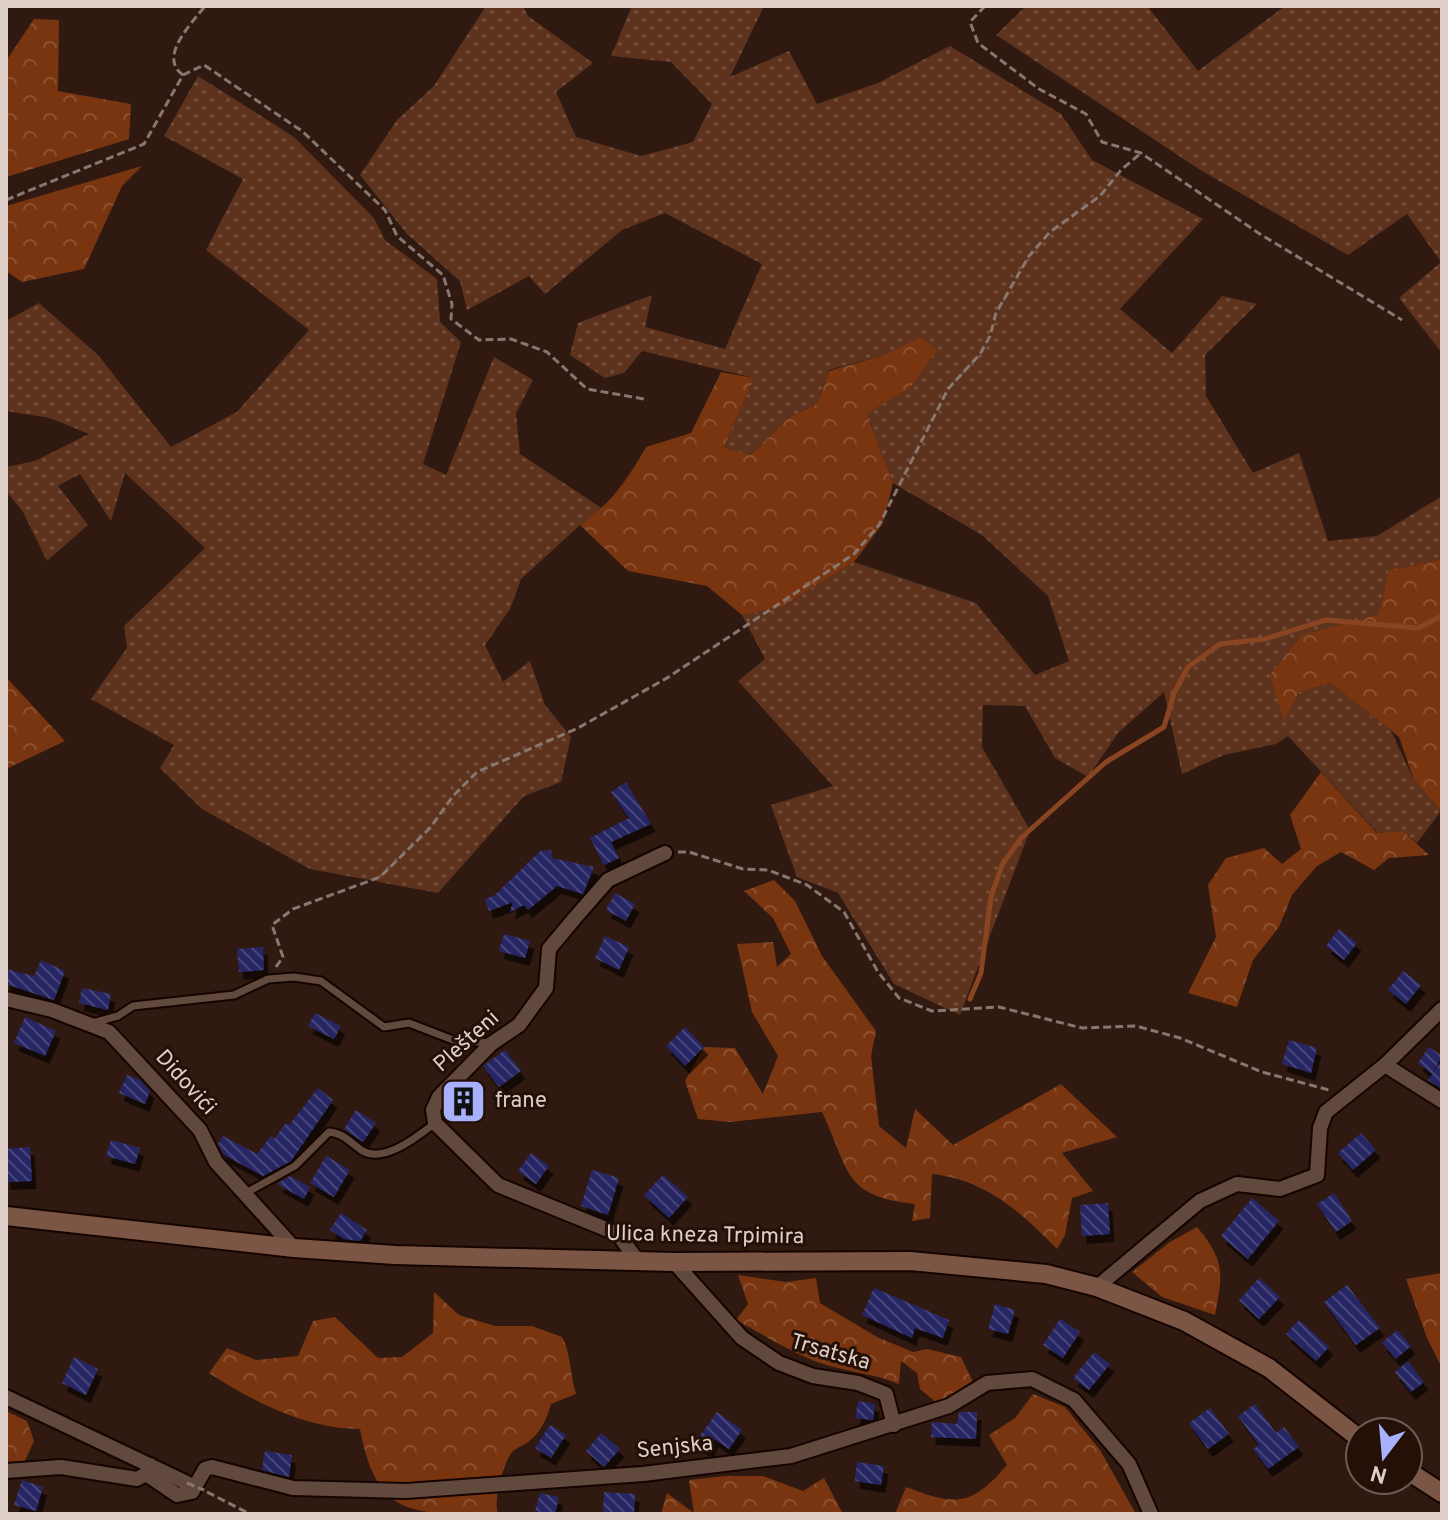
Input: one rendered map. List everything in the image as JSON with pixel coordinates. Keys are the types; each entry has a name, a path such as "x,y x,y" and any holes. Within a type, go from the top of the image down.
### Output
{"main road":[{"name":"Ulica kneza Trpimira","path":"6,1216 294,1248 455,1258 674,1262 910,1261 1046,1274 1097,1287 1184,1321 1269,1368 1344,1427"},
{"path":"1424,1481 1442,1493"}],"street":[{"name":"Plešteni","path":"435,1123 433,1110 439,1097 491,1044 519,1025 546,988 549,949 608,880 665,853"},
{"name":"Didovići","path":"6,999 52,1010 109,1032 200,1130 216,1162 294,1248"},
{"path":"1097,1287 1200,1201 1237,1184 1280,1189 1317,1175 1320,1128 1326,1112 1385,1065 1442,1009"},
{"path":"1385,1065 1442,1101"},
{"path":"435,1123 498,1185 618,1234 637,1260"},
{"name":"Trsatska","path":"674,1262 742,1338 779,1363 813,1376 858,1383 886,1394 894,1425"},
{"name":"Senjska","path":"148,1470 177,1495 192,1492 205,1469 212,1467 293,1488 406,1491 643,1474 791,1456 949,1406 987,1383 1032,1379 1074,1400 1129,1464 1151,1514"},
{"path":"6,1397 148,1470 187,1483"},
{"path":"6,1471 61,1467 137,1479 148,1470"}],"lane":[{"path":"88,1024 118,1016 133,1006 234,995 268,979 321,981 384,1027 409,1023 453,1040 491,1044"},
{"path":"244,1194 295,1166 329,1132 339,1132 366,1153 375,1154 408,1143 435,1123"}],"path":[{"path":"183,75 177,71 175,51 179,39 205,6"},
{"path":"985,6 970,22 978,43 1039,89 1086,114 1102,142 1141,153 1260,234 1402,320"},
{"path":"6,200 144,144 183,75 204,65 302,131 385,210 397,236 443,275 452,304 451,319 479,340 511,339 547,352 587,389 644,399"},
{"path":"268,979 283,957 272,925 293,909 380,877 430,828 453,796 477,772 578,728 667,678 854,554 879,525 948,389 980,354 990,336 996,313 1029,256 1050,232 1100,196 1121,170 1141,153"},
{"path":"665,853 689,852 743,869 768,870 807,885 844,912 878,972 899,998 932,1011 999,1007 1082,1028 1136,1026 1180,1038 1262,1072 1348,1095"},
{"path":"187,1483 250,1514"}],"shaded area":[{"path":"486,6 523,6 528,16 593,63 556,92 576,137 641,156 693,142 712,104 671,62 611,56 632,6 764,6 730,77 789,51 817,104 878,83 950,46 1061,114 1092,160 1203,219 1120,309 1172,353 1222,296 1257,304 1205,355 1206,396 1253,473 1299,453 1328,541 1377,536 1442,496 1442,559 1389,570 1379,614 1303,635 1284,720 1299,692 1330,683 1391,731 1414,780 1441,811 1417,843 1403,831 1378,833 1288,736 1276,744 1224,755 1182,774 1164,692 1118,733 1088,777 1055,758 1025,706 983,705 982,747 1030,830 960,1015 894,984 838,893 797,877 771,805 833,786 738,681 765,659 742,615 781,607 854,562 976,603 1035,675 1069,661 1048,596 982,535 893,483 865,414 910,388 920,337 884,355 829,370 817,404 788,418 751,455 724,447 754,378 642,351 624,373 605,378 570,355 578,323 652,295 645,327 725,349 762,264 665,213 622,230 545,294 529,276 467,310 460,281 407,234 360,175 397,120 434,86"},
{"path":"1026,6 1147,6 1198,71 1285,6 1442,6 1442,353 1399,298 1441,262 1407,214 1348,255 1202,171 996,35"},
{"path":"198,76 294,137 374,218 385,240 437,279 440,322 461,342 423,464 446,475 494,357 533,380 516,413 520,454 603,509 580,525 521,579 510,609 485,645 503,682 530,661 545,705 571,737 561,782 524,796 438,893 310,869 202,809 160,768 174,745 91,699 127,648 124,626 205,548 125,473 111,521 80,474 58,486 88,525 47,561 23,512 6,491 6,467 35,461 89,434 50,418 6,411 6,321 39,303 98,355 171,447 237,412 309,330 206,250 243,179 164,136"}],"green space":[{"path":"34,19 59,20 58,91 131,104 129,139 6,177 6,61"},
{"path":"142,166 122,186 84,269 22,282 6,271 6,206"},
{"path":"920,337 937,350 910,388 866,414 893,483 883,523 854,562 781,607 742,615 707,586 628,571 580,525 618,490 646,447 691,433 721,372 754,378 724,447 751,455 788,418 817,404 829,371 884,355"},
{"path":"1442,559 1442,812 1414,780 1399,737 1330,683 1299,692 1284,721 1270,675 1302,635 1379,614 1389,570"},
{"path":"6,677 65,741 6,769"},
{"path":"1321,772 1377,833 1403,831 1429,855 1389,858 1374,870 1341,852 1317,866 1292,895 1279,927 1253,960 1237,1007 1188,993 1216,937 1208,885 1226,858 1264,848 1282,864 1301,849 1290,815"},
{"path":"774,880 795,901 822,956 876,1031 871,1056 879,1126 906,1148 915,1109 953,1145 1061,1084 1117,1137 1062,1153 1093,1191 1072,1198 1065,1235 1057,1249 1001,1200 951,1177 932,1174 930,1218 912,1221 915,1204 874,1195 852,1177 822,1112 730,1122 698,1119 685,1081 704,1047 735,1048 763,1094 778,1056 752,1012 737,944 773,942 777,967 791,954 773,918 744,891"},
{"path":"1197,1227 1213,1249 1220,1268 1215,1315 1162,1297 1132,1272 1170,1242"},
{"path":"1442,1273 1442,1368 1427,1338 1406,1279"},
{"path":"738,1275 786,1282 816,1278 820,1303 877,1337 913,1352 927,1349 961,1357 973,1382 938,1404 920,1389 917,1373 901,1361 899,1384 809,1359 736,1320 748,1304"},
{"path":"434,1292 459,1315 495,1326 532,1326 562,1337 567,1350 576,1394 551,1404 537,1434 512,1452 500,1483 498,1514 444,1514 404,1506 389,1496 377,1481 367,1459 360,1429 320,1424 281,1412 209,1373 227,1348 256,1360 298,1356 313,1321 335,1317 378,1358 402,1357 433,1333"},
{"path":"1033,1394 1065,1407 1100,1450 1136,1514 895,1514 906,1487 950,1499 962,1499 983,1489 1007,1465 989,1435 1015,1418"},
{"path":"6,1411 27,1421 34,1441 23,1465 6,1467"},
{"path":"763,1476 803,1491 824,1478 843,1514 661,1514 667,1493 694,1513 689,1480"}],"building":[{"path":"626,782 651,824 611,842 619,858 604,865 590,838 629,818 611,792"},
{"path":"551,850 552,858 594,867 583,894 557,886 528,910 524,905 510,912 513,902 489,911 485,899 495,895 540,851"},
{"path":"615,893 635,904 626,921 606,910"},
{"path":"1339,929 1357,943 1344,960 1326,946"},
{"path":"504,934 530,941 525,958 499,951"},
{"path":"605,936 629,947 619,970 595,958"},
{"path":"263,947 264,970 239,972 237,949"},
{"path":"41,960 65,971 54,1000 6,984 6,969 34,976"},
{"path":"1403,971 1421,985 1406,1004 1388,990"},
{"path":"82,988 111,994 108,1010 79,1003"},
{"path":"315,1013 341,1026 334,1039 308,1026"},
{"path":"25,1017 56,1031 45,1056 14,1043"},
{"path":"685,1027 704,1047 685,1066 666,1046"},
{"path":"1289,1040 1317,1048 1311,1073 1282,1064"},
{"path":"1429,1047 1442,1056 1432,1074 1418,1063"},
{"path":"505,1050 521,1071 499,1087 483,1066"},
{"path":"1442,1060 1442,1089 1428,1080"},
{"path":"127,1075 140,1080 150,1091 145,1104 119,1093"},
{"path":"318,1088 333,1100 291,1161 263,1176 224,1155 218,1144 223,1136 257,1154 271,1136 274,1139 286,1123 289,1125"},
{"name":"frane","path":"468,1090 476,1101 461,1112 453,1101"},
{"path":"356,1110 376,1123 363,1142 344,1129"},
{"path":"1361,1133 1376,1150 1353,1170 1338,1153"},
{"path":"111,1140 140,1148 135,1164 106,1156"},
{"path":"30,1147 32,1181 6,1182 6,1149"},
{"path":"531,1153 549,1166 536,1184 518,1171"},
{"path":"326,1156 350,1170 334,1197 310,1183"},
{"path":"592,1170 619,1178 608,1215 581,1206"},
{"path":"663,1175 688,1197 669,1218 644,1195"},
{"path":"290,1176 310,1187 304,1199 277,1184"},
{"path":"1334,1193 1352,1221 1336,1232 1317,1204"},
{"path":"1252,1198 1279,1221 1248,1259 1221,1236"},
{"path":"1108,1203 1110,1234 1082,1236 1080,1205"},
{"path":"341,1213 367,1230 360,1241 344,1239 330,1230"},
{"path":"1259,1278 1280,1297 1259,1319 1239,1300"},
{"path":"1347,1285 1380,1328 1356,1345 1324,1302"},
{"path":"874,1288 949,1320 943,1338 915,1328 912,1338 862,1315"},
{"path":"995,1304 1015,1310 1008,1334 988,1329"},
{"path":"1060,1319 1080,1332 1063,1358 1043,1345"},
{"path":"1299,1320 1329,1347 1316,1361 1286,1334"},
{"path":"1397,1330 1411,1346 1396,1359 1382,1343"},
{"path":"1094,1352 1110,1364 1089,1390 1073,1378"},
{"path":"74,1357 98,1369 86,1395 62,1383"},
{"path":"1408,1361 1424,1382 1411,1392 1395,1372"},
{"path":"858,1401 875,1404 873,1420 855,1418"},
{"path":"1255,1404 1276,1433 1284,1427 1299,1447 1268,1469 1253,1449 1259,1445 1238,1416"},
{"path":"1210,1408 1229,1434 1208,1449 1189,1423"},
{"path":"717,1412 742,1430 729,1449 714,1439 709,1450 695,1443"},
{"path":"959,1412 977,1412 976,1439 931,1437 932,1422 957,1424"},
{"path":"550,1425 566,1435 551,1458 535,1448"},
{"path":"601,1433 620,1449 604,1467 586,1451"},
{"path":"265,1451 292,1455 289,1477 262,1470"},
{"path":"857,1462 884,1466 881,1485 855,1481"},
{"path":"22,1480 43,1487 36,1511 14,1505"},
{"path":"604,1492 635,1494 634,1514 603,1514"},
{"path":"540,1493 559,1497 555,1514 535,1511"}],"waterway":[{"path":"970,999 981,973 991,897 1002,865 1021,838 1106,762 1164,727 1174,693 1188,667 1220,644 1265,639 1326,620 1418,628 1442,616"}],"place":[{"name":"frane","path":"464,1101"}]}
